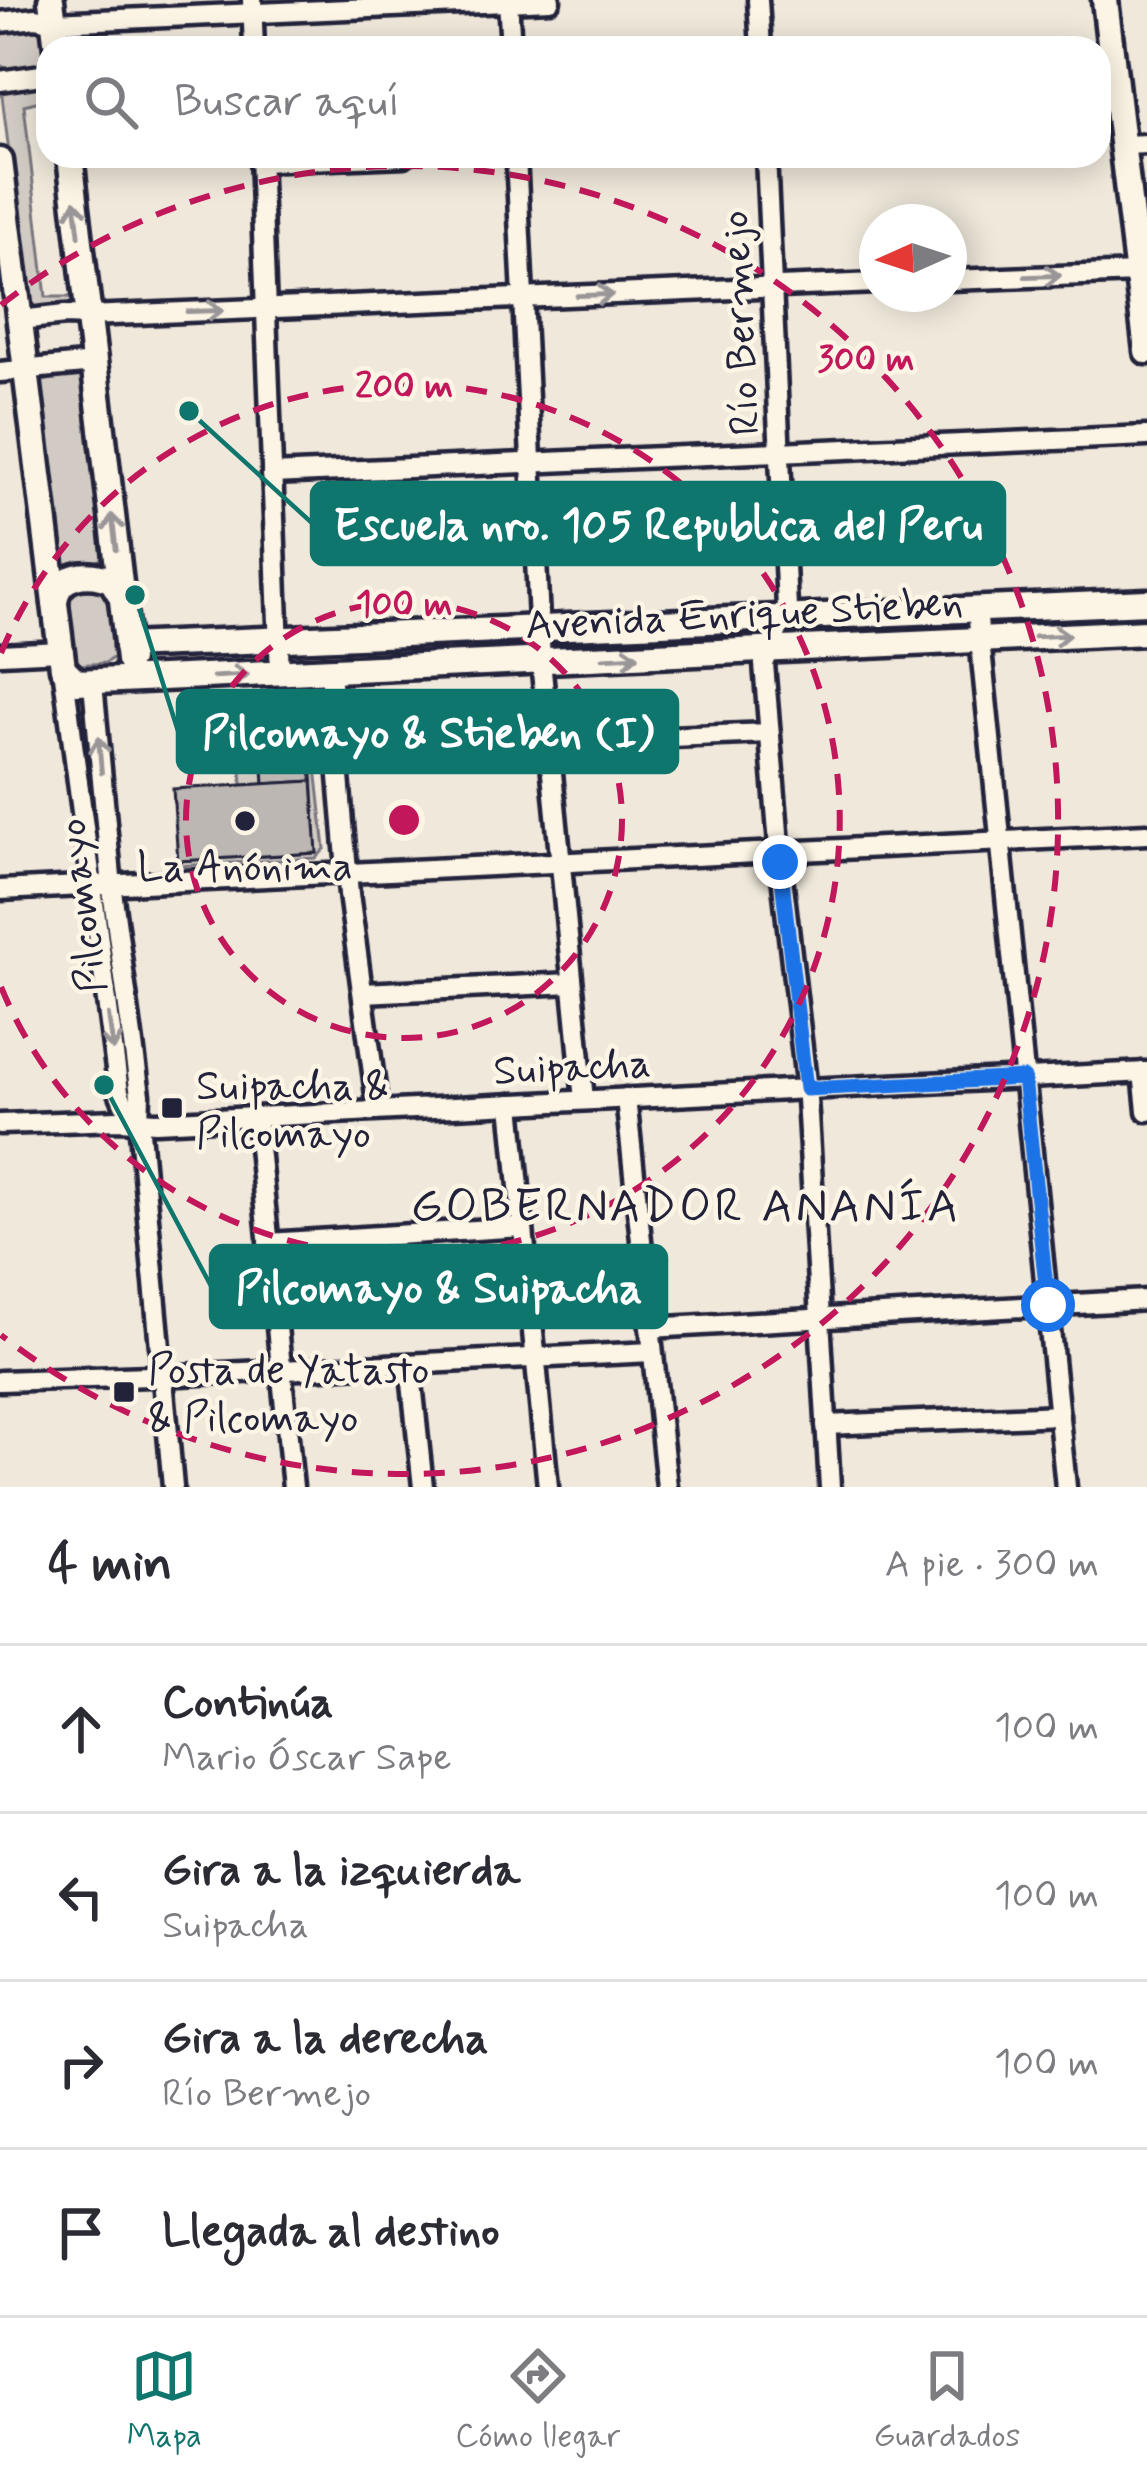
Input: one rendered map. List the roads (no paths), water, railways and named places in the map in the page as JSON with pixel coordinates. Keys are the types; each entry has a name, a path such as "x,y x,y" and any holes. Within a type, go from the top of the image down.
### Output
{"main road":[{"path":"1106,0 1110,36"},
{"path":"1111,42 1147,351"},
{"path":"0,161 62,660"},
{"path":"71,168 127,646 128,674 104,682"},
{"path":"55,604 58,587 72,578 104,576 114,582 121,596"},
{"name":"Avenida Enrique Stieben","path":"127,646 1147,602"},
{"name":"Avenida Enrique Stieben","path":"62,660 77,682 104,682 1147,632"}],"street":[{"path":"0,22 52,11 550,0"},
{"path":"758,0 760,36"},
{"path":"508,1 510,36"},
{"path":"0,80 36,76"},
{"path":"260,168 280,674"},
{"path":"517,168 541,661 584,1100"},
{"name":"Río Bermejo","path":"767,168 787,603 764,668 806,1089 830,1487"},
{"path":"967,279 1138,273"},
{"path":"20,320 859,284"},
{"path":"0,372 94,363"},
{"path":"272,474 1147,436"},
{"path":"976,610 1066,1487"},
{"path":"0,654 62,660"},
{"name":"Pilcomayo","path":"62,660 102,886"},
{"path":"330,671 347,874 378,1111"},
{"name":"Pilcomayo","path":"104,682 102,886 119,1092 139,1121 173,1487"},
{"path":"548,742 769,734"},
{"path":"0,890 1147,834"},
{"path":"363,993 572,982"},
{"path":"1145,1072 1147,1111"},
{"name":"Suipacha","path":"0,1124 256,1117 1145,1072"},
{"path":"626,1098 667,1487"},
{"path":"511,1104 548,1487"},
{"path":"256,1117 292,1487"},
{"path":"268,1243 523,1227"},
{"path":"650,1328 1147,1300"},
{"path":"0,1381 652,1352"},
{"path":"410,1364 423,1487"},
{"path":"826,1425 1059,1414"}],"place":[{"name":"Escuela nro. 105 Republica del Peru","path":"189,411"},
{"name":"Pilcomayo & Stieben (I)","path":"135,595"},
{"name":"La Anónima","path":"245,821"},
{"name":"Pilcomayo & Suipacha","path":"104,1085"},
{"name":"Suipacha & Pilcomayo","path":"172,1108"},
{"name":"Posta de Yatasto & Pilcomayo","path":"124,1392"}],"district":[{"name":"GOBERNADOR ANANÍA","path":"686,1204"}]}
